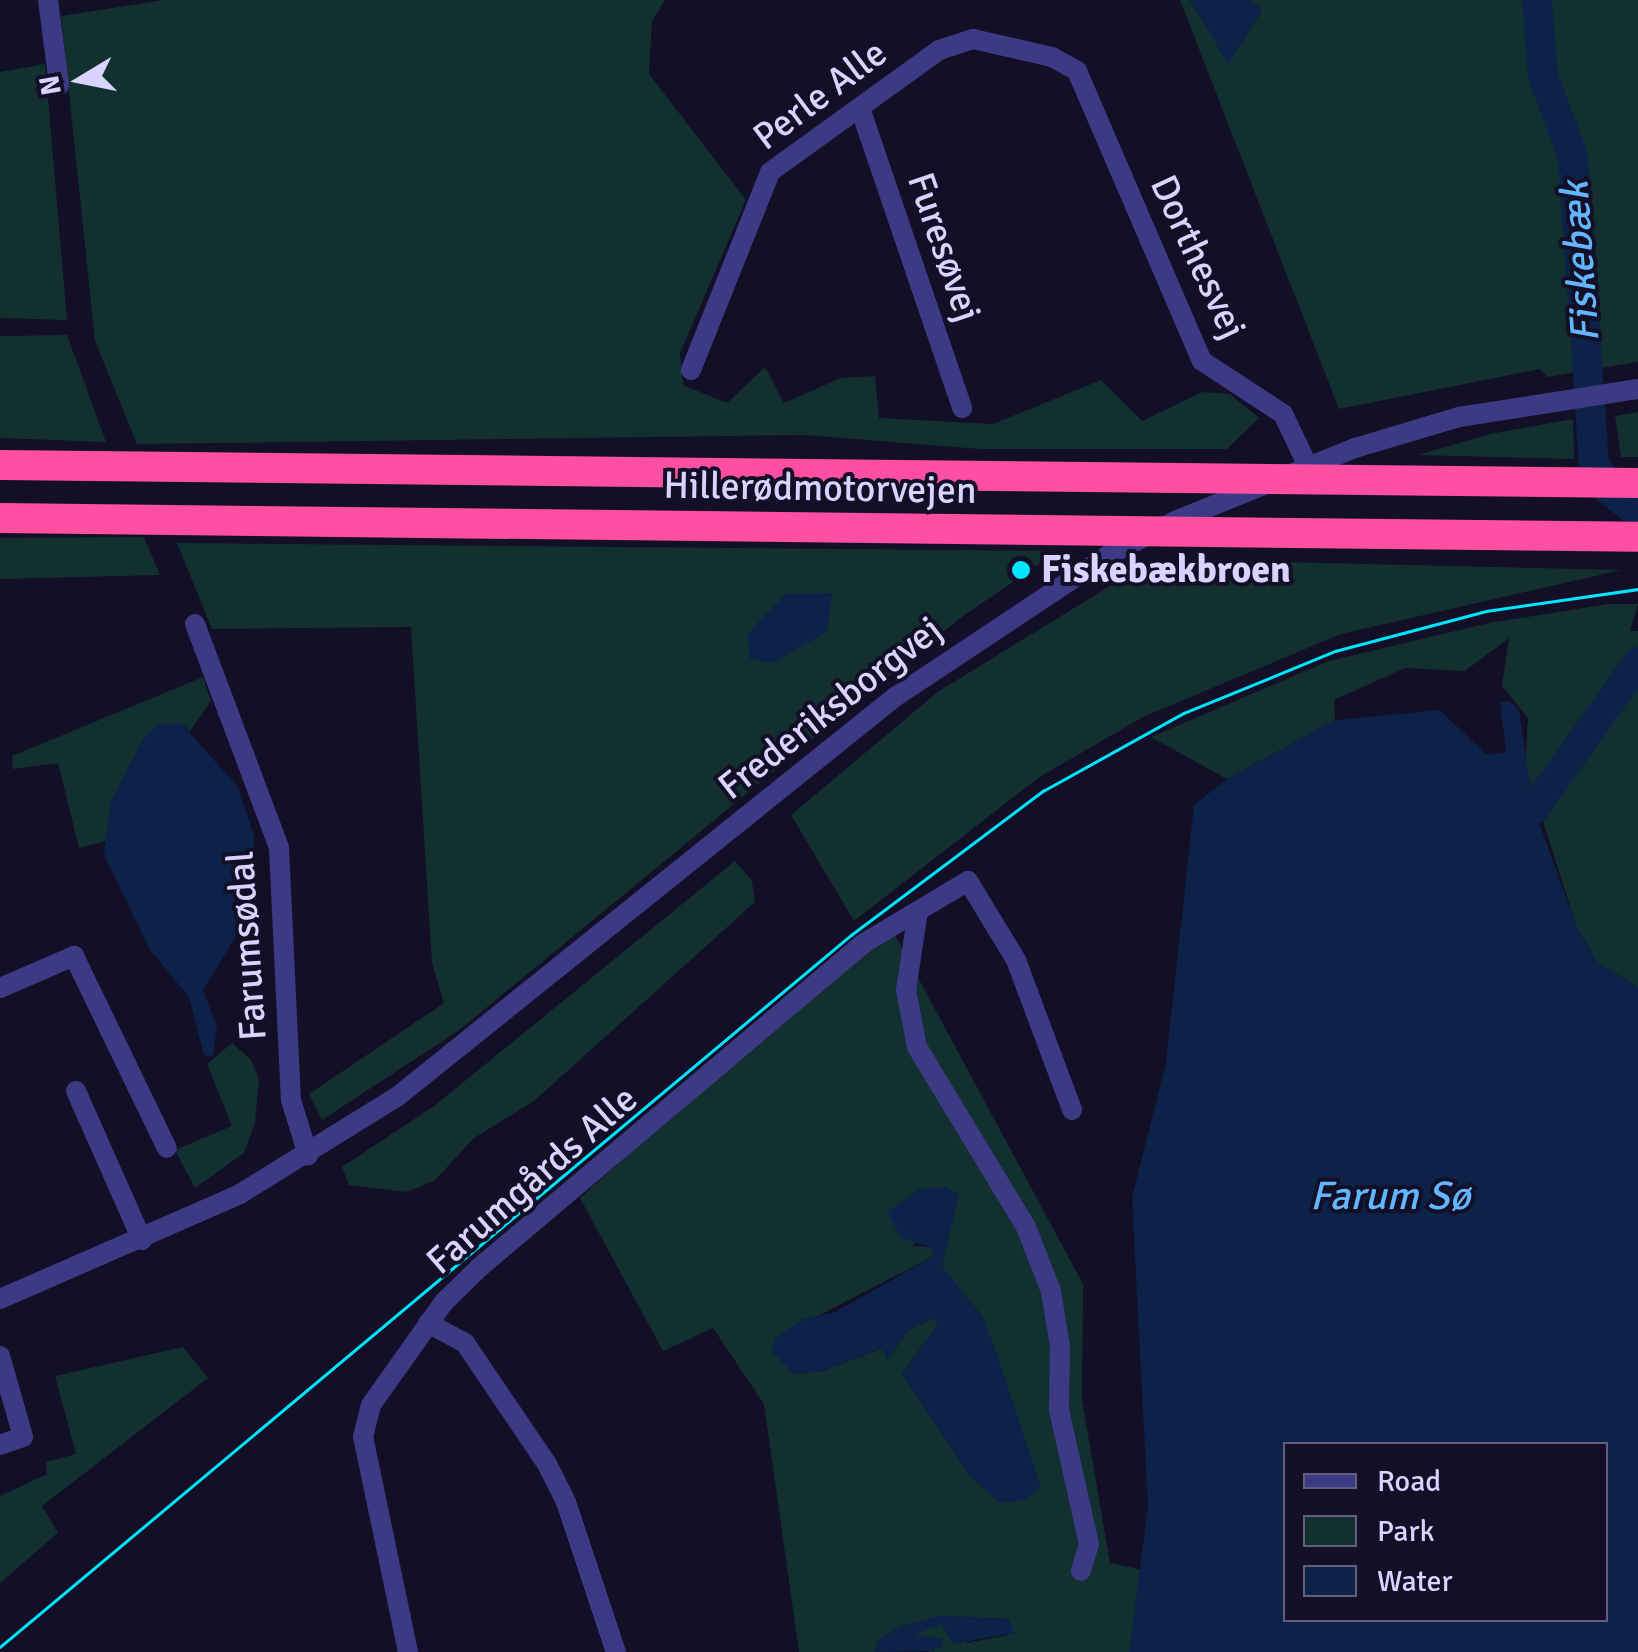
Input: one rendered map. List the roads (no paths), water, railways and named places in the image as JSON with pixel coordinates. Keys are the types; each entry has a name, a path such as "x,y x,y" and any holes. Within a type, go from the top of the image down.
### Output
{"highway":[{"name":"Hillerødmotorvejen","path":"0,466 1638,483"},
{"name":"Hillerødmotorvejen","path":"0,518 1638,536"}],"street":[{"path":"48,0 60,85"},
{"name":"Perle Alle","path":"691,370 760,186 782,162 957,43 974,39 1052,57"},
{"name":"Dorthesvej","path":"1052,57 1077,71 1202,361 1283,414 1307,464"},
{"name":"Furesøvej","path":"860,108 962,408"},
{"name":"Frederiksborgvej","path":"0,1300 142,1240 308,1154 471,1042 965,646 1108,556 1307,464 1459,417 1638,389"},
{"name":"Farumsødal","path":"195,624 279,848 291,1100 308,1154"},
{"name":"Farumgårds Alle","path":"408,1652 363,1437 372,1405 428,1323 480,1267 864,943 968,881 1016,960 1072,1110"},
{"path":"918,911 906,990 917,1047 1026,1228 1051,1291 1061,1425 1089,1544 1081,1571"},
{"path":"0,988 74,956 167,1148"},
{"path":"76,1091 142,1240"},
{"path":"428,1323 464,1344 547,1464 566,1502 616,1652"},
{"path":"0,1356 23,1438 0,1445"}],"water":[{"path":"1190,0 1250,0 1262,10 1228,64"},
{"path":"832,593 827,632 772,663 750,659 747,634 786,594"},
{"name":"Farum Sø","path":"1500,702 1511,702 1519,711 1534,809 1577,928 1598,963 1638,987 1638,1652 1129,1652 1148,1507 1132,1197 1166,1063 1194,805 1227,779 1335,720 1440,710 1487,755 1506,752"},
{"path":"181,723 238,787 254,836 251,912 203,990 217,1026 213,1056 204,1055 189,997 150,950 104,855 111,801 143,739 158,724"},
{"path":"946,1187 959,1195 942,1266 982,1316 997,1354 1041,1487 1025,1500 999,1503 969,1475 902,1374 938,1324 934,1318 908,1330 888,1360 881,1348 820,1372 794,1374 771,1351 775,1338 803,1319 835,1312 934,1256 930,1247 901,1238 887,1212 921,1188"},
{"path":"940,1616 1009,1619 1014,1633 953,1644 941,1624 913,1635 942,1638 943,1646 931,1651 874,1652 879,1640 901,1626"}],"waterway":[{"name":"Fiskebæk","path":"1537,0 1543,76 1573,157 1594,463 1610,491 1638,513"},
{"name":"Fiskebæk","path":"1534,809 1638,662"}],"tram line":[{"path":"0,1647 851,935 1043,791 1184,713 1335,651 1486,611 1638,589"}],"place":[{"name":"Fiskebækbroen","path":"1021,570"}]}
